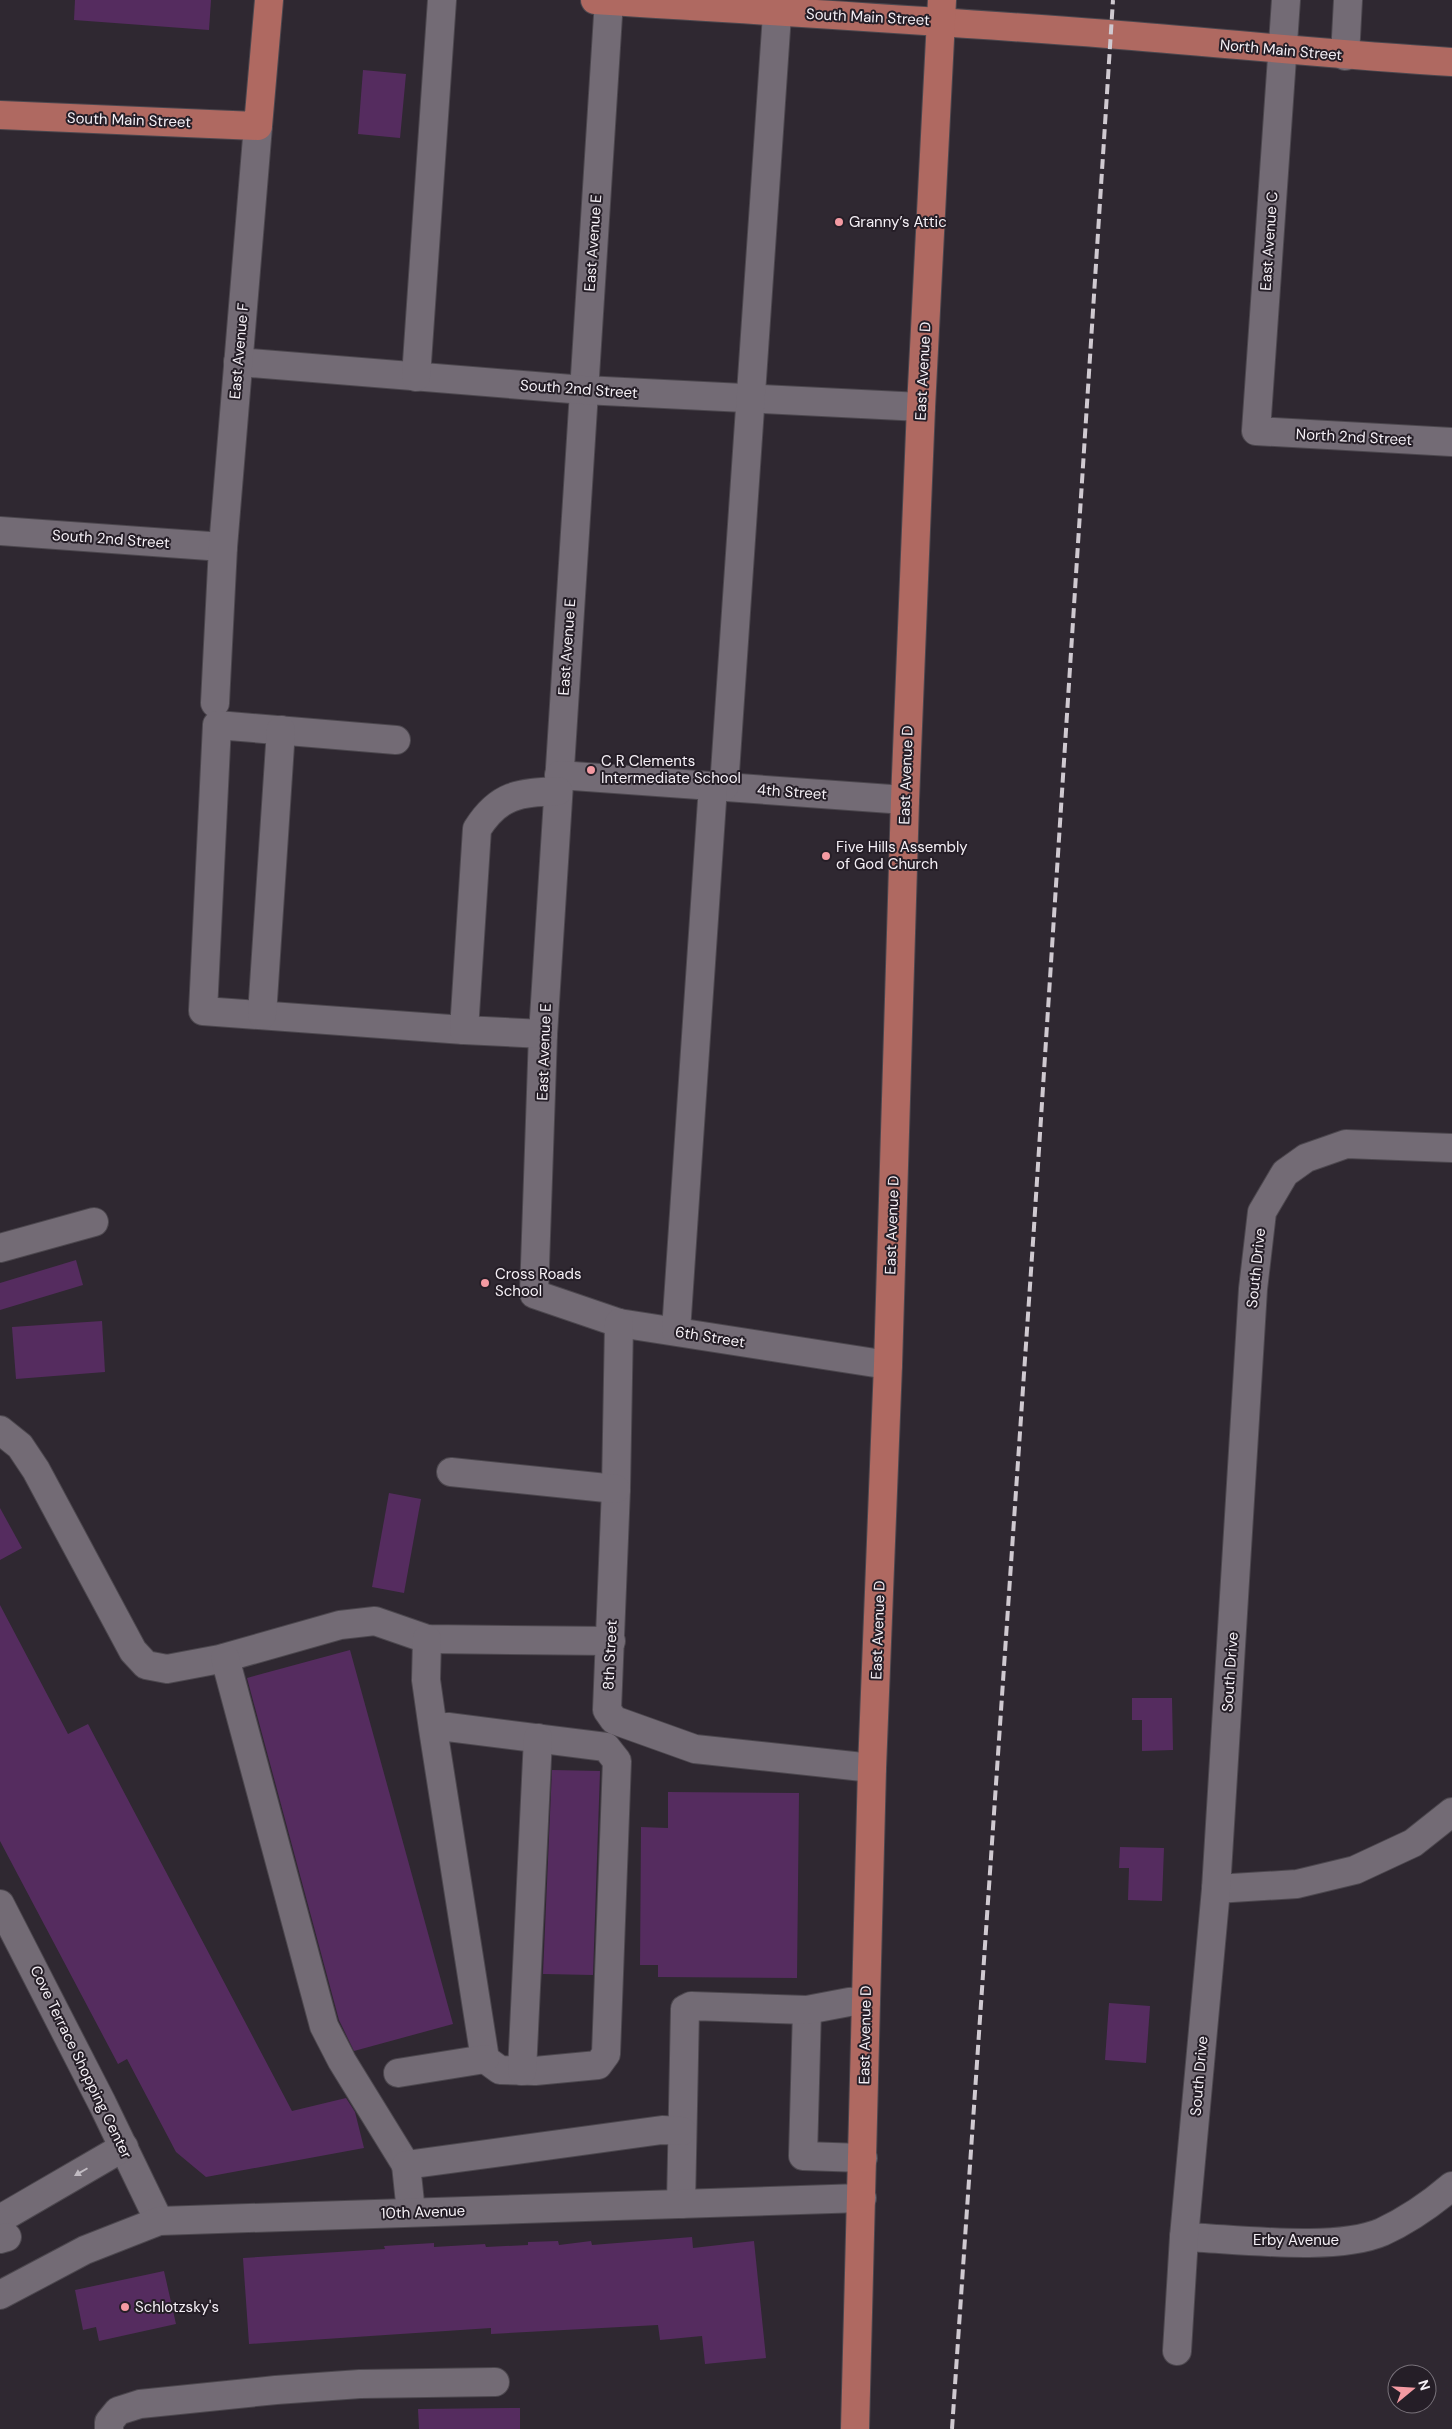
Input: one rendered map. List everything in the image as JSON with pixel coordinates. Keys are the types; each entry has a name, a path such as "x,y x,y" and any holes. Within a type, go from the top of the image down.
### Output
{"main road":[{"name":"East Avenue F","path":"258,126 269,0"},
{"name":"South Main Street","path":"604,0 942,11 1110,34"},
{"name":"East Avenue D","path":"855,2429 872,1768 888,1365 905,800 921,407 942,11"},
{"name":"North Main Street","path":"1110,34 1345,56 1452,62"},
{"name":"South Main Street","path":"0,115 258,126"}],"street":[{"path":"416,378 442,0"},
{"name":"East Avenue E","path":"534,1294 543,1034 584,390 604,0"},
{"name":"East Avenue C","path":"1256,431 1286,0"},
{"path":"1345,56 1348,0"},
{"path":"676,1331 718,787 751,399 778,6"},
{"name":"East Avenue F","path":"215,703 223,547 258,126"},
{"name":"South 2nd Street","path":"238,362 416,378 584,390 921,407"},
{"name":"North 2nd Street","path":"1256,431 1452,442"},
{"name":"South 2nd Street","path":"0,531 223,547"},
{"path":"396,740 217,726 203,1011 543,1034"},
{"path":"262,1016 281,730"},
{"name":"4th Street","path":"464,1030 476,829 496,805 510,796 559,783 718,787 905,800"},
{"name":"South Drive","path":"1178,2351 1184,2237 1216,1888 1253,1289 1262,1212 1285,1174 1306,1158 1346,1144 1452,1148"},
{"path":"0,1248 94,1222"},
{"name":"6th Street","path":"534,1294 619,1323 888,1365"},
{"name":"8th Street","path":"619,1323 616,1489 608,1710 614,1720 695,1750 872,1768"},
{"path":"0,1430 20,1446 36,1470 132,1650 146,1665 167,1668 226,1658 340,1625 374,1621 427,1639 611,1641"},
{"path":"451,1472 616,1489"},
{"path":"427,1639 426,1680 433,1729 485,2059 500,2070 522,2071 598,2065 606,2054 618,1761 606,1747 448,1726 433,1729"},
{"path":"226,1658 324,2026 342,2060 406,2165 411,2212"},
{"path":"522,2071 538,1738"},
{"path":"1216,1888 1297,1884 1356,1870 1412,1843 1452,1812"},
{"name":"Cove Terrace Shopping Center","path":"0,1904 124,2147 159,2221"},
{"path":"681,2204 685,2009 691,2006 807,2010 849,2002 866,2002"},
{"path":"807,2010 803,2156 863,2158"},
{"path":"398,2074 485,2059"},
{"path":"406,2165 662,2130 682,2131"},
{"path":"6,2232 29,2202 124,2147"},
{"name":"Erby Avenue","path":"1184,2237 1332,2243 1381,2232 1431,2204 1452,2186"},
{"name":"10th Avenue","path":"0,2295 85,2250 159,2221 862,2198"},
{"path":"109,2429 110,2422 118,2410 140,2404 276,2390 360,2384 495,2382"}],"building":[{"path":"75,0 211,0 209,30 74,20"},
{"path":"363,70 406,74 400,138 358,134"},
{"path":"76,1260 83,1285 0,1310 0,1283"},
{"path":"102,1321 105,1372 16,1379 12,1327"},
{"path":"389,1493 421,1499 404,1593 372,1587"},
{"path":"0,1508 22,1548 0,1560"},
{"path":"0,1605 68,1734 88,1724 292,2111 346,2098 355,2112 364,2148 206,2177 176,2152 127,2059 118,2064 0,1841"},
{"path":"350,1650 453,2024 354,2051 339,2020 247,1678"},
{"path":"1132,1698 1172,1698 1173,1750 1142,1751 1142,1720 1132,1720"},
{"path":"552,1770 600,1771 593,1975 543,1974"},
{"path":"668,1792 799,1793 797,1978 658,1977 658,1965 640,1965 641,1827 668,1828"},
{"path":"1120,1847 1164,1848 1162,1901 1128,1900 1129,1868 1119,1868"},
{"path":"1109,2003 1150,2006 1146,2063 1105,2060"},
{"path":"692,2237 693,2248 754,2241 766,2358 705,2364 702,2336 660,2340 658,2325 491,2334 491,2328 249,2344 243,2258 385,2249 384,2246 434,2243 434,2247 485,2244 486,2247 528,2245 528,2242 558,2241 559,2245 591,2241 592,2245"},
{"name":"Schlotzsky's","path":"164,2271 176,2324 99,2341 96,2327 83,2330 75,2290"},
{"path":"520,2408 520,2429 419,2429 418,2409"}],"railway":[{"path":"952,2429 1034,1227 1113,0"}],"place":[{"name":"Granny’s Attic","path":"839,222"},
{"name":"C R Clements Intermediate School","path":"591,770"},
{"name":"Five Hills Assembly of God Church","path":"826,856"},
{"name":"Cross Roads School","path":"485,1283"},
{"name":"Schlotzsky's","path":"125,2307"}]}
